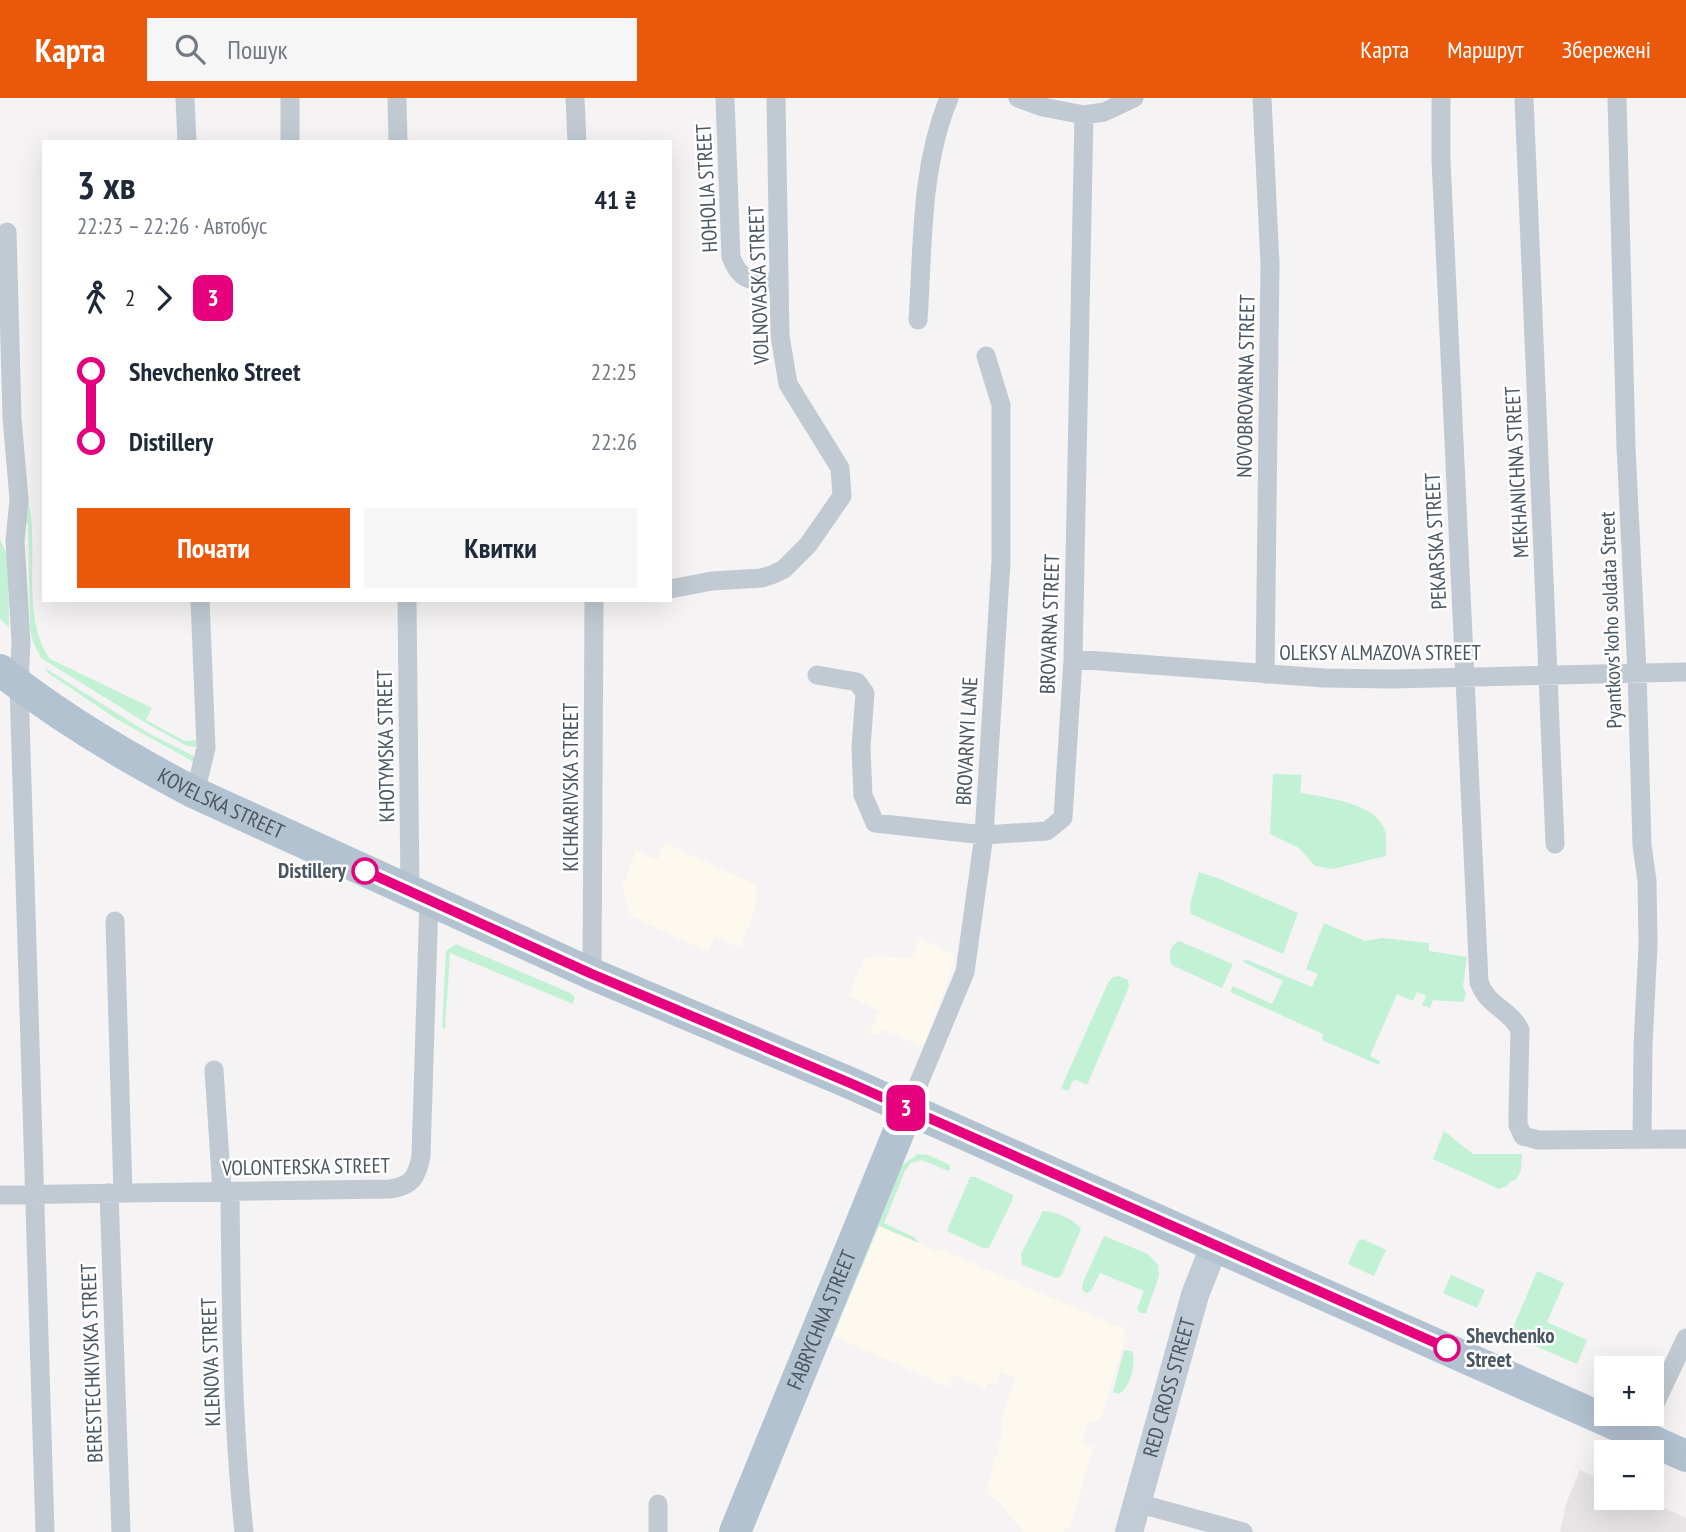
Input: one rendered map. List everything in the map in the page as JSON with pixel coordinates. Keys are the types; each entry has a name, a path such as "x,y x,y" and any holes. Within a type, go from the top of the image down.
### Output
{"main road":[{"name":"KOVELSKA STREET","path":"9,678 132,760 195,793 420,896 592,974 1214,1244 1594,1398"},
{"name":"FABRYCHNA STREET","path":"735,1532 908,1109"},
{"name":"RED CROSS STREET","path":"1129,1532 1195,1294 1214,1244"},
{"name":"KOVELSKA STREET","path":"1654,1426 1686,1456"}],"street":[{"path":"185,98 187,140"},
{"path":"290,98 290,140"},
{"path":"397,98 398,140"},
{"path":"575,98 577,140"},
{"name":"HOHOLIA STREET","path":"725,98 732,257 739,274 744,278 779,283"},
{"name":"VOLNOVASKA STREET","path":"672,589 712,581 774,575 808,545 842,496 840,468 797,399 785,374 780,336 776,98"},
{"path":"918,320 930,163 936,133 949,98"},
{"path":"1018,98 1069,114 1084,115 1104,112 1134,98"},
{"name":"NOVOBROVARNA STREET","path":"1262,98 1270,264 1265,674"},
{"name":"PEKARSKA STREET","path":"1441,98 1441,160 1479,982 1486,997 1514,1021 1520,1030 1518,1125 1523,1136 1538,1140 1642,1139"},
{"name":"MEKHANICHNA STREET","path":"1524,98 1555,844"},
{"name":"Pyantkovsʹkoho soldata Street","path":"1617,98 1626,447 1642,845 1647,881 1648,945 1642,1139"},
{"name":"BROVARNA STREET","path":"984,835 1047,831 1063,818 1073,659 1084,115"},
{"path":"7,232 12,418 19,499 15,541 21,642 9,678 35,1195 45,1532"},
{"name":"BROVARNYI LANE","path":"817,675 857,682 865,693 861,747 863,795 874,823 984,835 1001,548 1001,405 986,356"},
{"path":"195,793 206,748 201,602"},
{"name":"KHOTYMSKA STREET","path":"407,602 420,896"},
{"name":"KICHKARIVSKA STREET","path":"592,974 594,602"},
{"name":"OLEKSY ALMAZOVA STREET","path":"1073,659 1365,679 1686,672"},
{"path":"908,1109 965,972 984,835"},
{"name":"VOLONTERSKA STREET","path":"0,1195 403,1187 413,1179 421,1156 420,896"},
{"name":"BERESTECHKIVSKA STREET","path":"115,921 121,1532"},
{"name":"KLENOVA STREET","path":"214,1070 226,1191 235,1430 239,1500 244,1532"},
{"path":"1642,1139 1686,1139"},
{"path":"1664,1384 1686,1338"},
{"path":"1138,1503 1243,1532"},
{"path":"658,1504 658,1532"}],"shaded area":[{"path":"665,843 758,886 754,896 758,898 740,947 715,937 708,952 631,916 622,887 636,851 657,860"},
{"path":"920,939 954,954 952,970 923,1046 882,1029 878,1036 870,1033 880,1011 848,996 865,958 882,956 911,959"},
{"path":"879,1225 1118,1327 1121,1325 1128,1341 1124,1342 1100,1420 1087,1423 1082,1444 1093,1447 1070,1528 1065,1527 1064,1532 1023,1532 1000,1503 986,1493 1003,1430 1002,1420 1015,1379 1001,1372 995,1385 988,1382 985,1389 954,1375 948,1387 834,1336"},
{"path":"1580,1470 1594,1476 1594,1510 1664,1508 1686,1518 1686,1532 1560,1532 1566,1504"}],"green space":[{"path":"28,498 33,603 41,642 50,659 152,708 146,720 185,741 197,740 196,747 187,746 146,723 41,658 30,629 28,524 23,523"},
{"path":"0,539 8,557 9,627 0,619"},
{"path":"45,668 150,734 194,756 194,762 118,720 48,673"},
{"path":"1273,774 1302,775 1300,793 1347,803 1379,819 1386,838 1386,856 1333,869 1315,866 1299,848 1270,834"},
{"path":"1199,872 1298,913 1283,954 1191,914 1190,904"},
{"path":"1324,923 1365,941 1382,938 1429,943 1429,951 1467,957 1463,986 1466,994 1463,1002 1433,1000 1430,1008 1422,1005 1426,996 1417,992 1413,1001 1397,994 1370,1056 1380,1061 1379,1065 1322,1040 1323,1034 1230,992 1233,986 1272,1004 1283,981 1243,962 1245,959 1312,987 1318,974 1306,969"},
{"path":"1179,941 1233,964 1222,988 1172,965 1170,952"},
{"path":"456,944 570,993 575,997 573,1004 450,953 445,1029 442,1027 446,951"},
{"path":"1119,976 1128,980 1129,987 1087,1085 1074,1079 1068,1091 1061,1088 1108,983 1113,977"},
{"path":"1444,1131 1473,1154 1522,1154 1521,1170 1516,1180 1499,1189 1433,1159"},
{"path":"918,1154 928,1155 950,1165 950,1170 922,1160 911,1163 905,1171 884,1223 914,1237 919,1243 879,1226 830,1343 828,1340 901,1166"},
{"path":"970,1177 1013,1195 989,1248 983,1248 947,1231"},
{"path":"1043,1211 1064,1216 1081,1229 1061,1276 1056,1278 1022,1265 1021,1254"},
{"path":"1104,1236 1148,1254 1158,1265 1159,1276 1146,1313 1140,1313 1137,1309 1144,1291 1100,1273 1091,1291 1086,1293 1082,1290"},
{"path":"1363,1239 1386,1250 1374,1276 1348,1264 1358,1241"},
{"path":"1537,1271 1564,1283 1547,1322 1587,1340 1577,1364 1510,1335"},
{"path":"1451,1275 1485,1290 1477,1308 1443,1293"},
{"path":"1124,1350 1132,1351 1133,1368 1129,1381 1119,1394 1113,1392"}],"bus line":[{"name":"3","path":"365,871 592,974 850,1083 1447,1348"}],"place":[{"name":"Distillery","path":"365,871"},
{"name":"Shevchenko Street","path":"1447,1348"}]}
